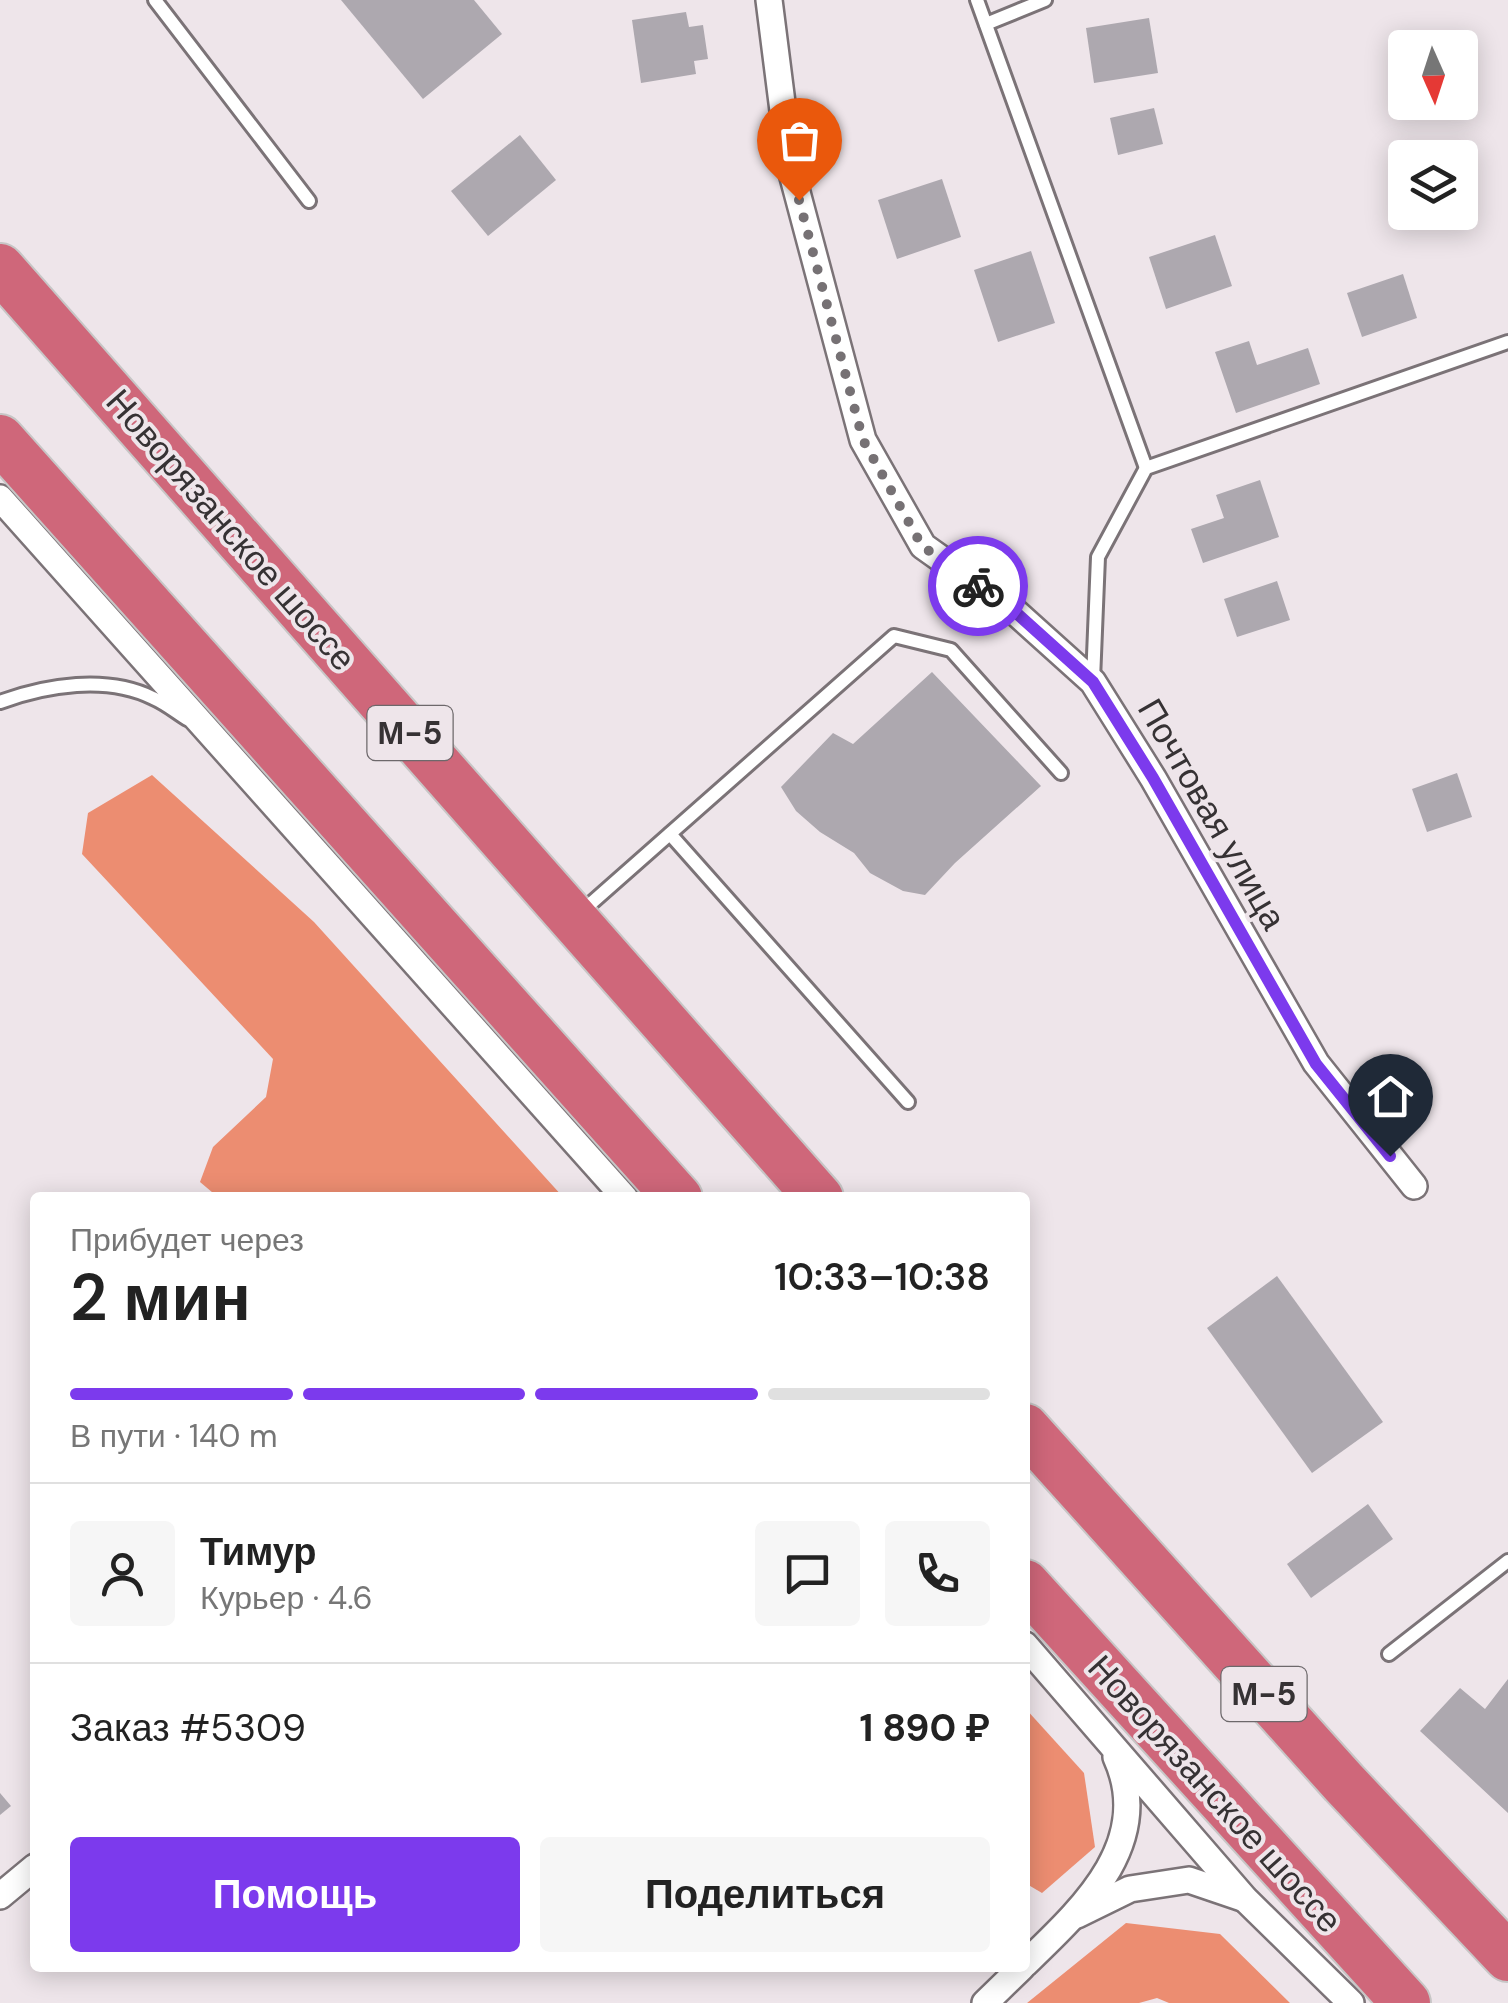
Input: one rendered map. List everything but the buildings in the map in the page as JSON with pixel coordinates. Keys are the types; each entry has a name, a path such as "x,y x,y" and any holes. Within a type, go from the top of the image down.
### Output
{"highway":[{"name":"Новорязанское шоссе","path":"0,268 814,1192"},
{"path":"0,440 673,1192"},
{"name":"М-5","path":"1030,1434 1344,1783 1508,1956"},
{"name":"Новорязанское шоссе","path":"1030,1589 1406,2003"}],"street":[{"name":"Почтовая улица","path":"769,0 790,166 863,440 922,546 1013,610 1093,682 1153,778 1316,1064 1414,1186"},
{"path":"0,498 619,1192"},
{"path":"1030,1651 1245,1899 1351,2003"},
{"path":"1030,1959 1073,1918 1110,1870 1126,1825 1127,1782 1105,1734"},
{"path":"0,1896 30,1871"},
{"path":"1073,1918 1130,1890 1190,1880 1245,1899"},
{"path":"985,2003 1017,1972"}],"lane":[{"path":"155,0 309,200"},
{"path":"977,0 1146,468"},
{"path":"986,24 1046,0"},
{"path":"1093,682 1098,558 1146,468 1508,342"},
{"path":"574,918 894,636 951,650 1061,773"},
{"path":"0,702 30,690 92,683 151,696 209,733"},
{"path":"670,834 908,1102"},
{"path":"1389,1654 1508,1561"}],"shaded area":[{"path":"152,775 314,922 558,1192 212,1192 200,1182 213,1147 266,1097 273,1059 82,854 88,813"},
{"path":"1030,1714 1084,1773 1095,1847 1042,1893 1030,1886"},
{"path":"1126,1923 1220,1934 1290,2003 1169,2003 1157,1998 1139,2003 1027,2003"}],"way so far":[{"path":"799,200 863,440 922,546 978,586"}],"route":[{"path":"978,586 1013,610 1093,682 1153,778 1316,1064 1390,1156"}]}
